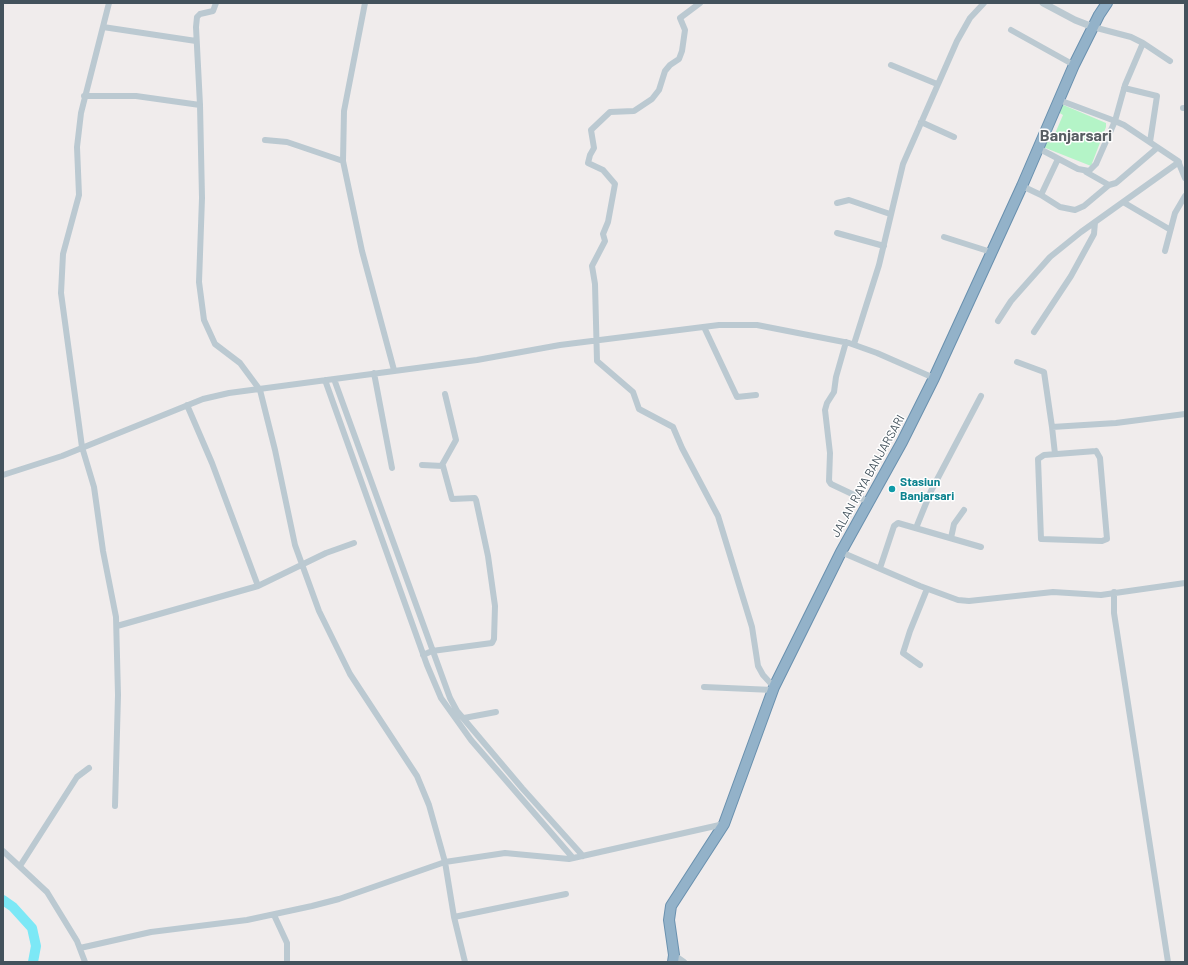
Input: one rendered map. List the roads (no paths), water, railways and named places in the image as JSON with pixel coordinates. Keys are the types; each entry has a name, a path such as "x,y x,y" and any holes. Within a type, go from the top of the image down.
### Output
{"highway":[{"name":"JALAN RAYA BANJARSARI","path":"674,959 669,920 671,906 724,824 774,688 841,552 902,442 934,378 1022,186 1074,65 1107,3"}],"street":[{"path":"109,3 84,96 78,131 79,195 63,254 61,293 82,447 94,487 103,551 117,626 118,695 115,806"},
{"path":"216,3 216,8 213,11 200,14 197,20 196,41 200,105 202,198 199,282 204,320 215,344 240,363 260,390 275,450 295,546 319,611 350,674 417,776 429,806 445,862 454,917 465,962"},
{"path":"365,3 344,111 343,161 362,251 394,370"},
{"path":"700,3 680,18 685,30 679,60 670,65 666,71 659,90 652,99 634,110 610,112 591,130 594,148 588,163 603,170 615,184 608,222 603,234 605,241 592,266 595,284 597,361 633,392 639,409 673,427 682,448 718,516 752,627 758,666 763,675 774,688"},
{"path":"854,344 884,246 890,214 903,164 957,41 970,18 984,3"},
{"path":"1043,3 1075,20 1093,27 1125,35 1143,43 1170,61"},
{"path":"103,27 196,41"},
{"path":"1011,30 1074,65"},
{"path":"1086,172 1093,168 1096,164 1115,121 1124,88 1143,43"},
{"path":"891,65 937,84"},
{"path":"1124,88 1157,96 1150,142"},
{"path":"84,96 136,96 200,105"},
{"path":"1059,100 1124,125 1179,162 1185,178"},
{"path":"921,122 954,137"},
{"path":"265,140 287,142 343,161"},
{"path":"1038,148 1110,184 1116,184 1157,148"},
{"path":"1041,195 1058,159"},
{"path":"998,321 1011,301 1039,268 1095,222 1179,162"},
{"path":"1022,186 1041,195 1060,207 1075,210 1084,206 1110,184"},
{"path":"1165,251 1169,229 1175,213 1185,196"},
{"path":"837,203 849,200 890,214"},
{"path":"1123,202 1169,229"},
{"path":"1034,332 1071,276 1094,234 1095,222"},
{"path":"837,233 884,246"},
{"path":"944,237 991,252"},
{"path":"3,474 82,447 187,405 216,396 394,370 477,360 560,345 704,327 757,325 846,342 934,378"},
{"path":"704,327 737,397 756,395"},
{"path":"846,342 836,377 834,392 826,406 830,453 829,481 831,484 869,502"},
{"path":"1017,362 1044,372 1055,454"},
{"path":"374,373 392,468"},
{"path":"334,379 356,454"},
{"path":"325,380 356,454 385,533 437,678 441,698 455,712 578,857"},
{"path":"427,653 490,644 494,639 495,603 488,556 476,500 475,498 452,499 442,465 448,452 455,443 445,394"},
{"path":"915,528 931,491 981,396"},
{"path":"187,405 212,463 258,586"},
{"path":"1052,427 1116,423 1185,414"},
{"path":"1096,451 1099,453 1107,539 1105,541 1043,540 1040,537 1038,459 1041,455 1055,454 1096,451"},
{"path":"422,465 442,465"},
{"path":"951,538 954,524 964,510"},
{"path":"880,568 894,526 898,523 981,547"},
{"path":"117,626 258,586 301,564 354,543"},
{"path":"841,552 927,589 958,600 969,601 1053,592 1088,595 1185,583"},
{"path":"920,665 903,653 912,625 927,589"},
{"path":"1114,592 1115,621 1168,962"},
{"path":"410,606 437,678 450,698 455,712 464,718 491,756 578,857"},
{"path":"704,687 774,688"},
{"path":"464,718 496,712"},
{"path":"20,866 77,777 89,768"},
{"path":"80,948 152,932 274,915 339,899 445,862 505,853 558,859 578,857 724,824"},
{"path":"3,851 47,892 80,948 85,962"},
{"path":"454,917 566,894"},
{"path":"274,915 287,942 287,962"},
{"path":"674,959 684,962"}],"waterway":[{"path":"3,900 13,907 32,928 36,946 33,962"}],"place":[{"name":"Stasiun Banjarsari","path":"892,489"}],"district":[{"name":"Banjarsari","path":"1076,136"}]}
